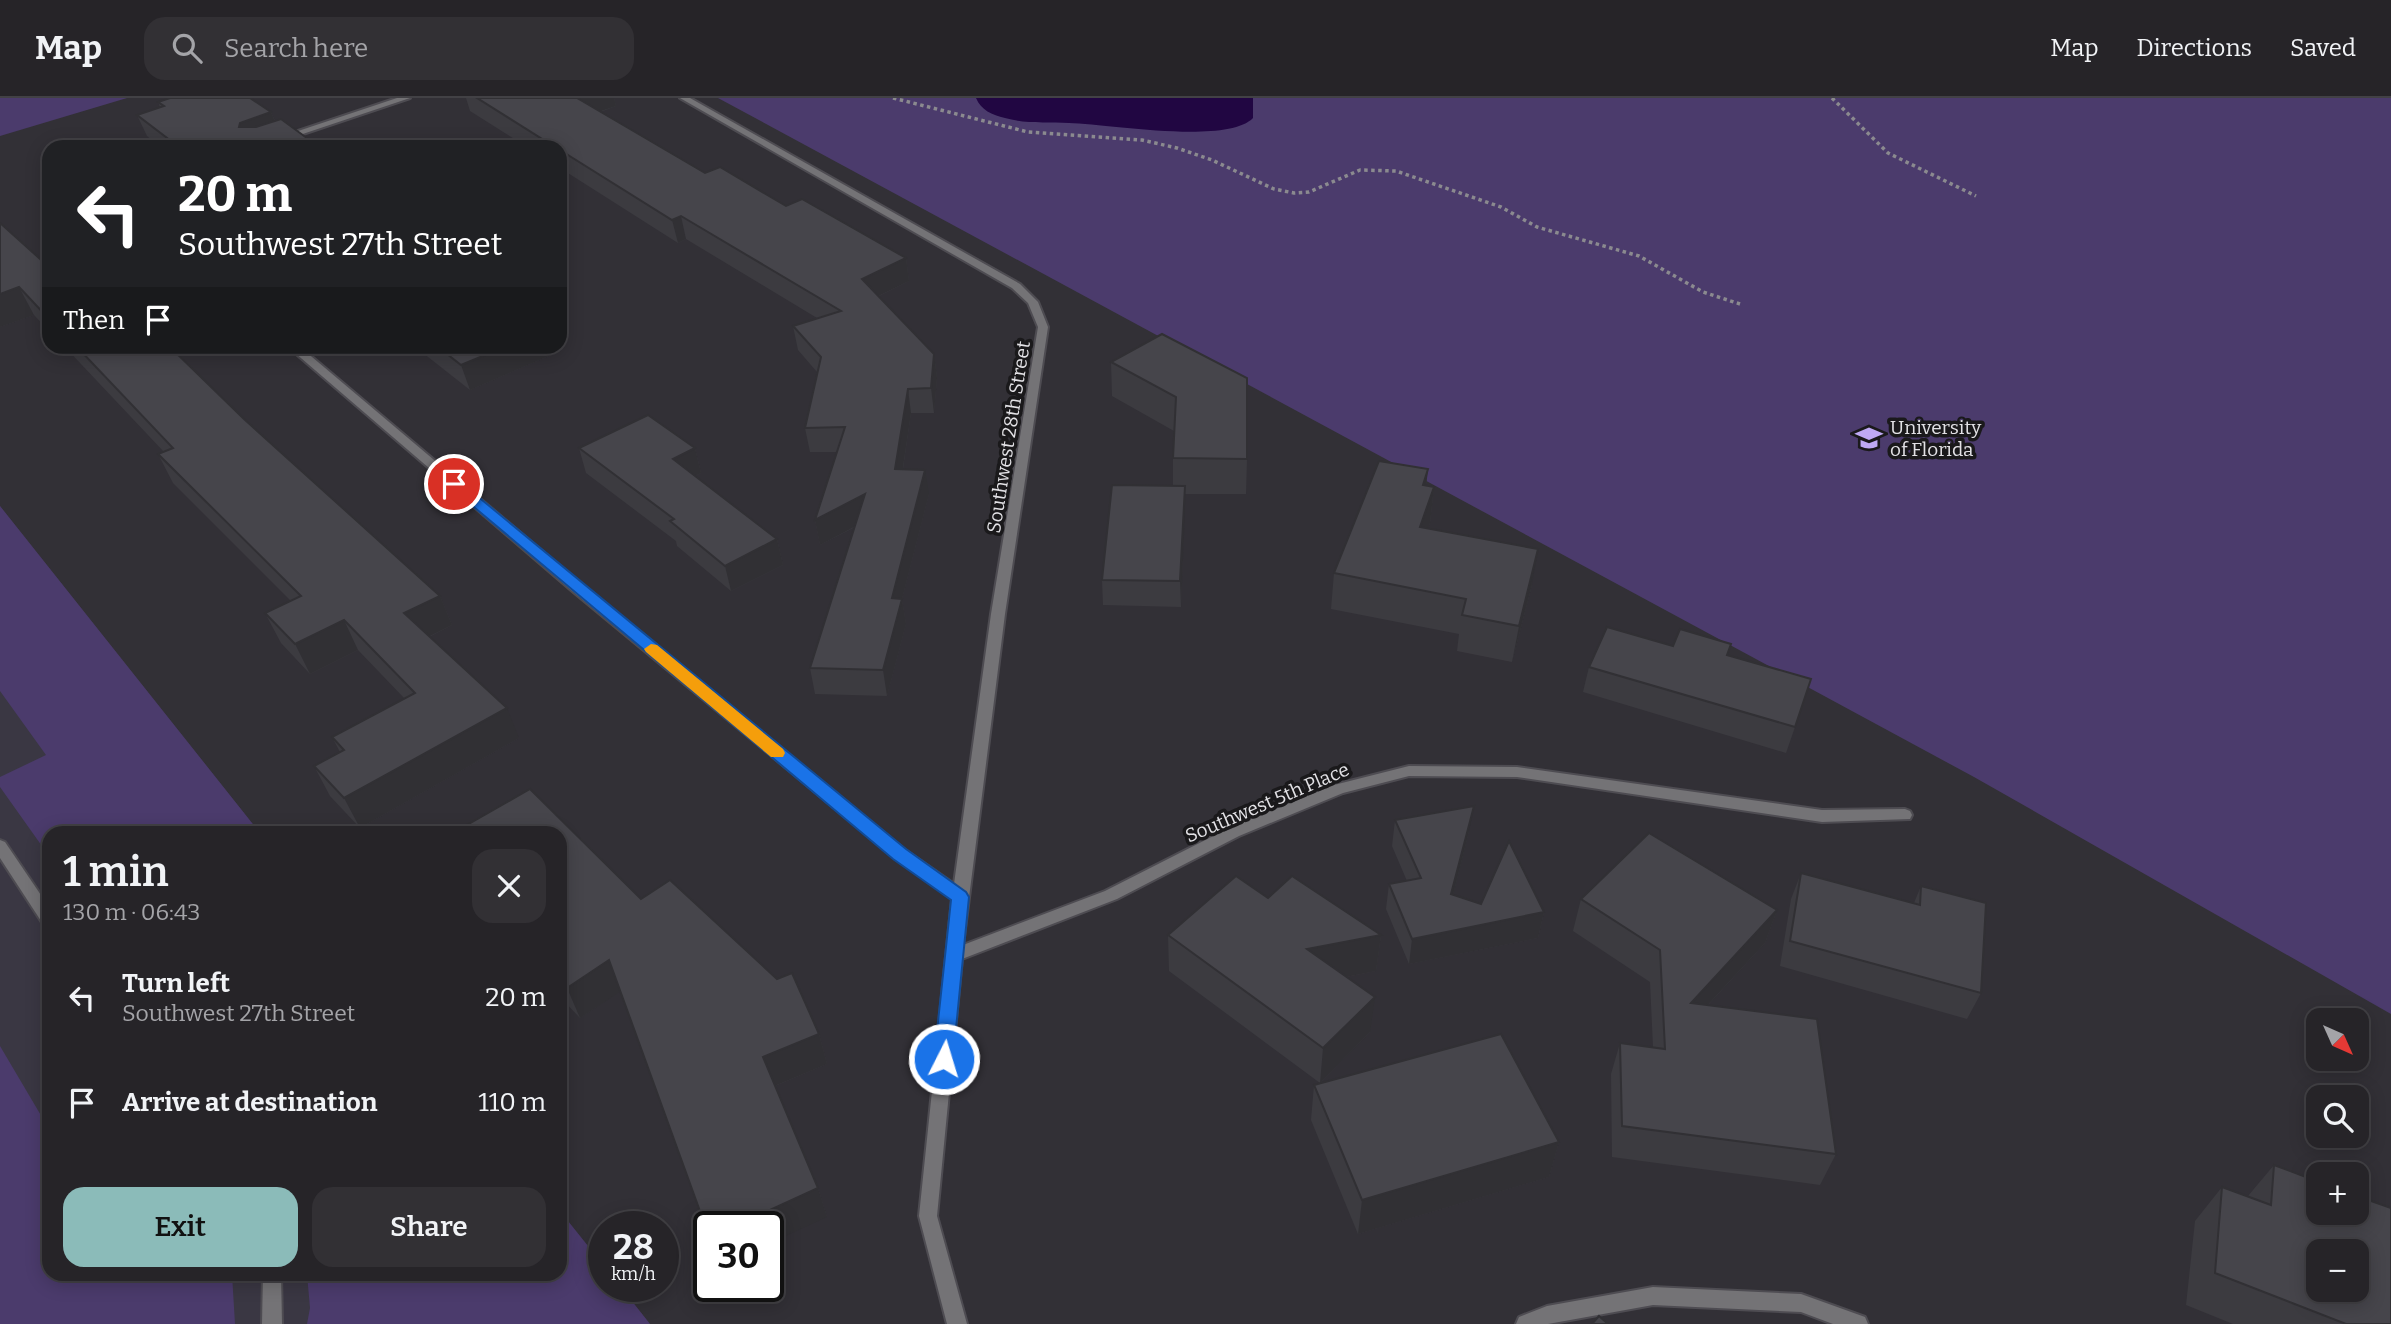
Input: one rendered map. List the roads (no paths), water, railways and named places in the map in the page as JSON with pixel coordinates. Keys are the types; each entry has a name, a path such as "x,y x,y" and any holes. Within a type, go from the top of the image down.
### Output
{"street":[{"path":"277,140 406,98"},
{"name":"Southwest 28th Street","path":"684,98 1016,286 1033,302 1043,327 998,614 960,897 928,1216 957,1324"},
{"path":"301,354 576,587 900,854 960,897"},
{"name":"Southwest 5th Place","path":"954,955 1111,895 1234,832 1339,789 1409,771 1517,772 1822,816 1905,815"},
{"path":"0,846 42,909"},
{"path":"272,1281 272,1324"},
{"path":"1526,1324 1547,1315 1653,1296 1801,1303 1858,1324"}],"place":[{"name":"University of Florida","path":"1869,438"}]}
